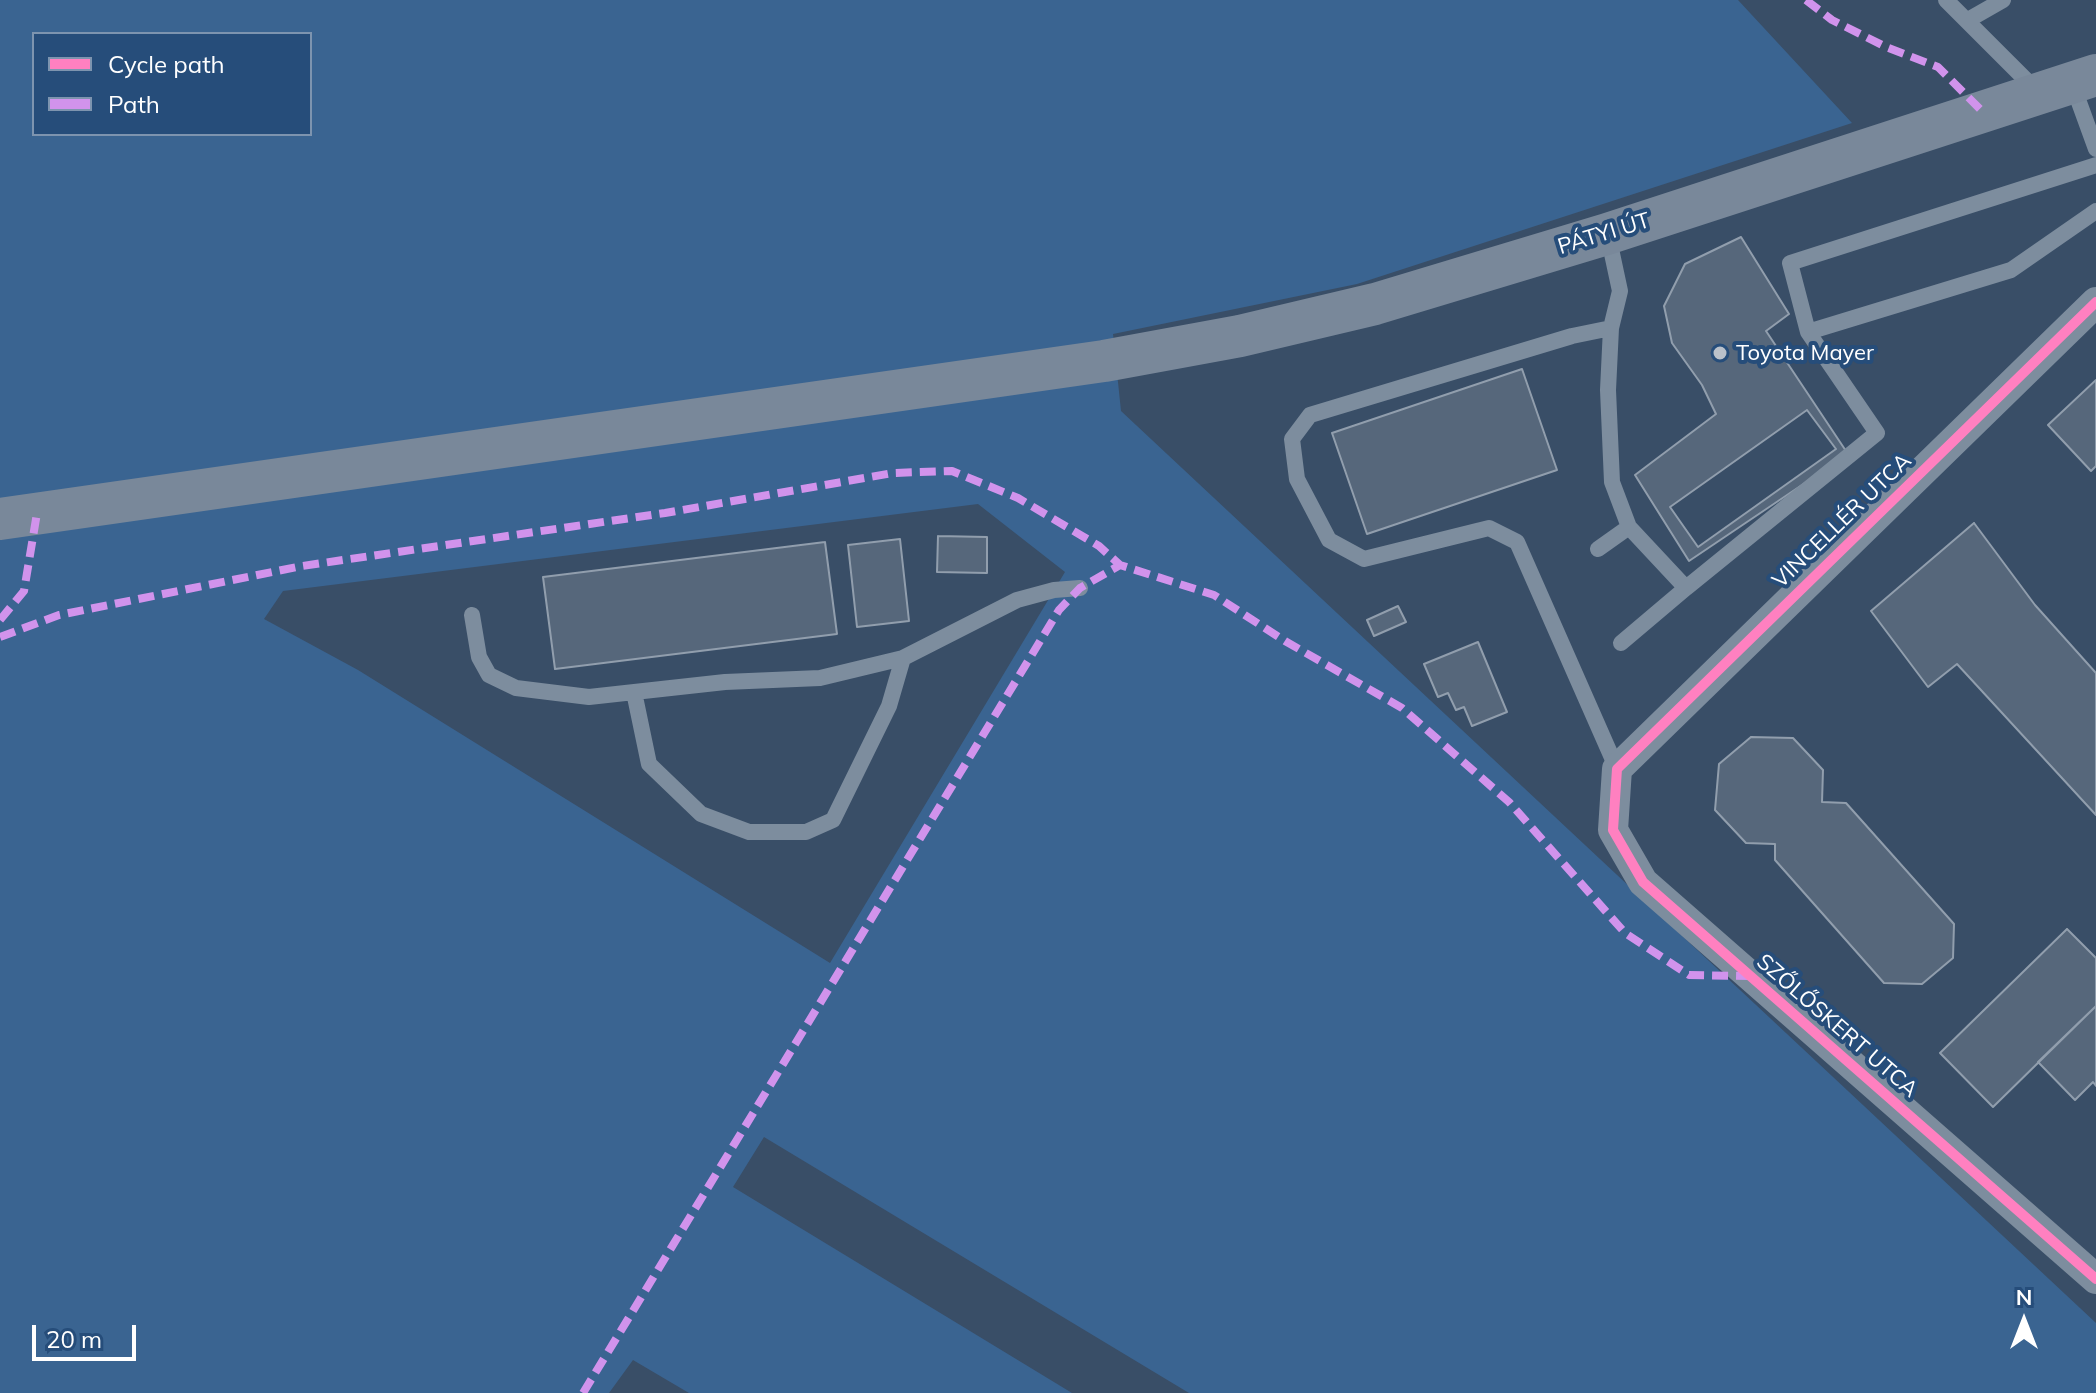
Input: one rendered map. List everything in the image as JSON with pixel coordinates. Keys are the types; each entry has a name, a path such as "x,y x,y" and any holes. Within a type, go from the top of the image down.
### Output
{"main road":[{"name":"PÁTYI ÚT","path":"0,519 1104,361 1240,336 1375,304 1607,234 2069,84"}],"street":[{"name":"VINCELLÉR UTCA","path":"1617,769 2096,302"},
{"name":"SZŐLŐSKERT UTCA","path":"1617,769 1613,830 1643,882 2096,1279"}],"lane":[{"path":"1946,0 1968,20 2069,84 2096,149"},
{"path":"1968,20 2003,0"},
{"path":"1621,643 1877,433 1808,332 1790,263 2096,165"},
{"path":"1808,332 2011,270 2096,211"},
{"path":"1607,234 1620,291 1611,328 1608,390 1612,482 1629,527 1686,588"},
{"path":"1611,328 1572,336 1310,415 1292,439 1297,479 1329,540 1364,559 1489,528 1517,542 1617,769"},
{"path":"1598,549 1629,527"},
{"path":"472,615 479,657 489,675 516,688 589,697 820,678 903,658 1017,600 1054,590 1080,588"},
{"path":"634,692 649,764 701,814 749,832 806,832 833,820 889,706 903,658"}],"shaded area":[{"path":"0,0 1738,0 1852,123 1357,284 1113,334 1121,411 2096,1323 2096,1393 1189,1393 764,1137 733,1187 1072,1393 689,1393 633,1360 609,1393 0,1393","holes":["978,504 1065,572 830,963 358,670 264,619 283,591"]}],"building":[{"path":"1741,237 1789,314 1766,331 1848,454 1689,561 1635,475 1716,414 1702,385 1672,343 1664,306 1685,264"},
{"path":"1522,369 1557,470 1367,534 1332,433"},
{"path":"2096,380 2096,466 2091,471 2048,425"},
{"path":"1807,410 1836,449 1698,547 1670,507"},
{"path":"1974,523 2035,605 2096,673 2096,815 1957,664 1928,687 1871,611"},
{"path":"938,536 987,537 987,573 937,572"},
{"path":"900,539 909,621 857,627 848,545"},
{"path":"825,542 837,634 555,669 543,577"},
{"path":"1398,606 1406,622 1374,636 1367,620"},
{"path":"1478,642 1507,712 1472,726 1464,707 1456,710 1448,693 1438,697 1424,664"},
{"path":"1751,737 1793,738 1823,770 1822,802 1846,803 1954,924 1953,958 1922,984 1884,983 1775,860 1775,844 1746,843 1715,810 1719,764"},
{"path":"2067,929 2096,958 2096,1006 1993,1107 1940,1053"},
{"path":"2096,1006 2096,1086 2093,1082 2075,1100 2038,1062"}],"marked path":[{"path":"1806,0 1832,20 1886,47 1938,67 1983,112"},
{"path":"0,637 59,615 302,566 665,513 893,473 952,471 1018,498 1099,546 1120,565"},
{"path":"0,620 24,591 37,513"},
{"path":"583,1393 1059,610 1080,588 1120,565 1214,595 1285,641 1402,708 1509,802 1625,933 1689,975 1749,976"}],"cycle path":[{"path":"2096,302 1617,769 1613,830 1643,882 2096,1279"}],"place":[{"name":"Toyota Mayer","path":"1720,353"}]}
